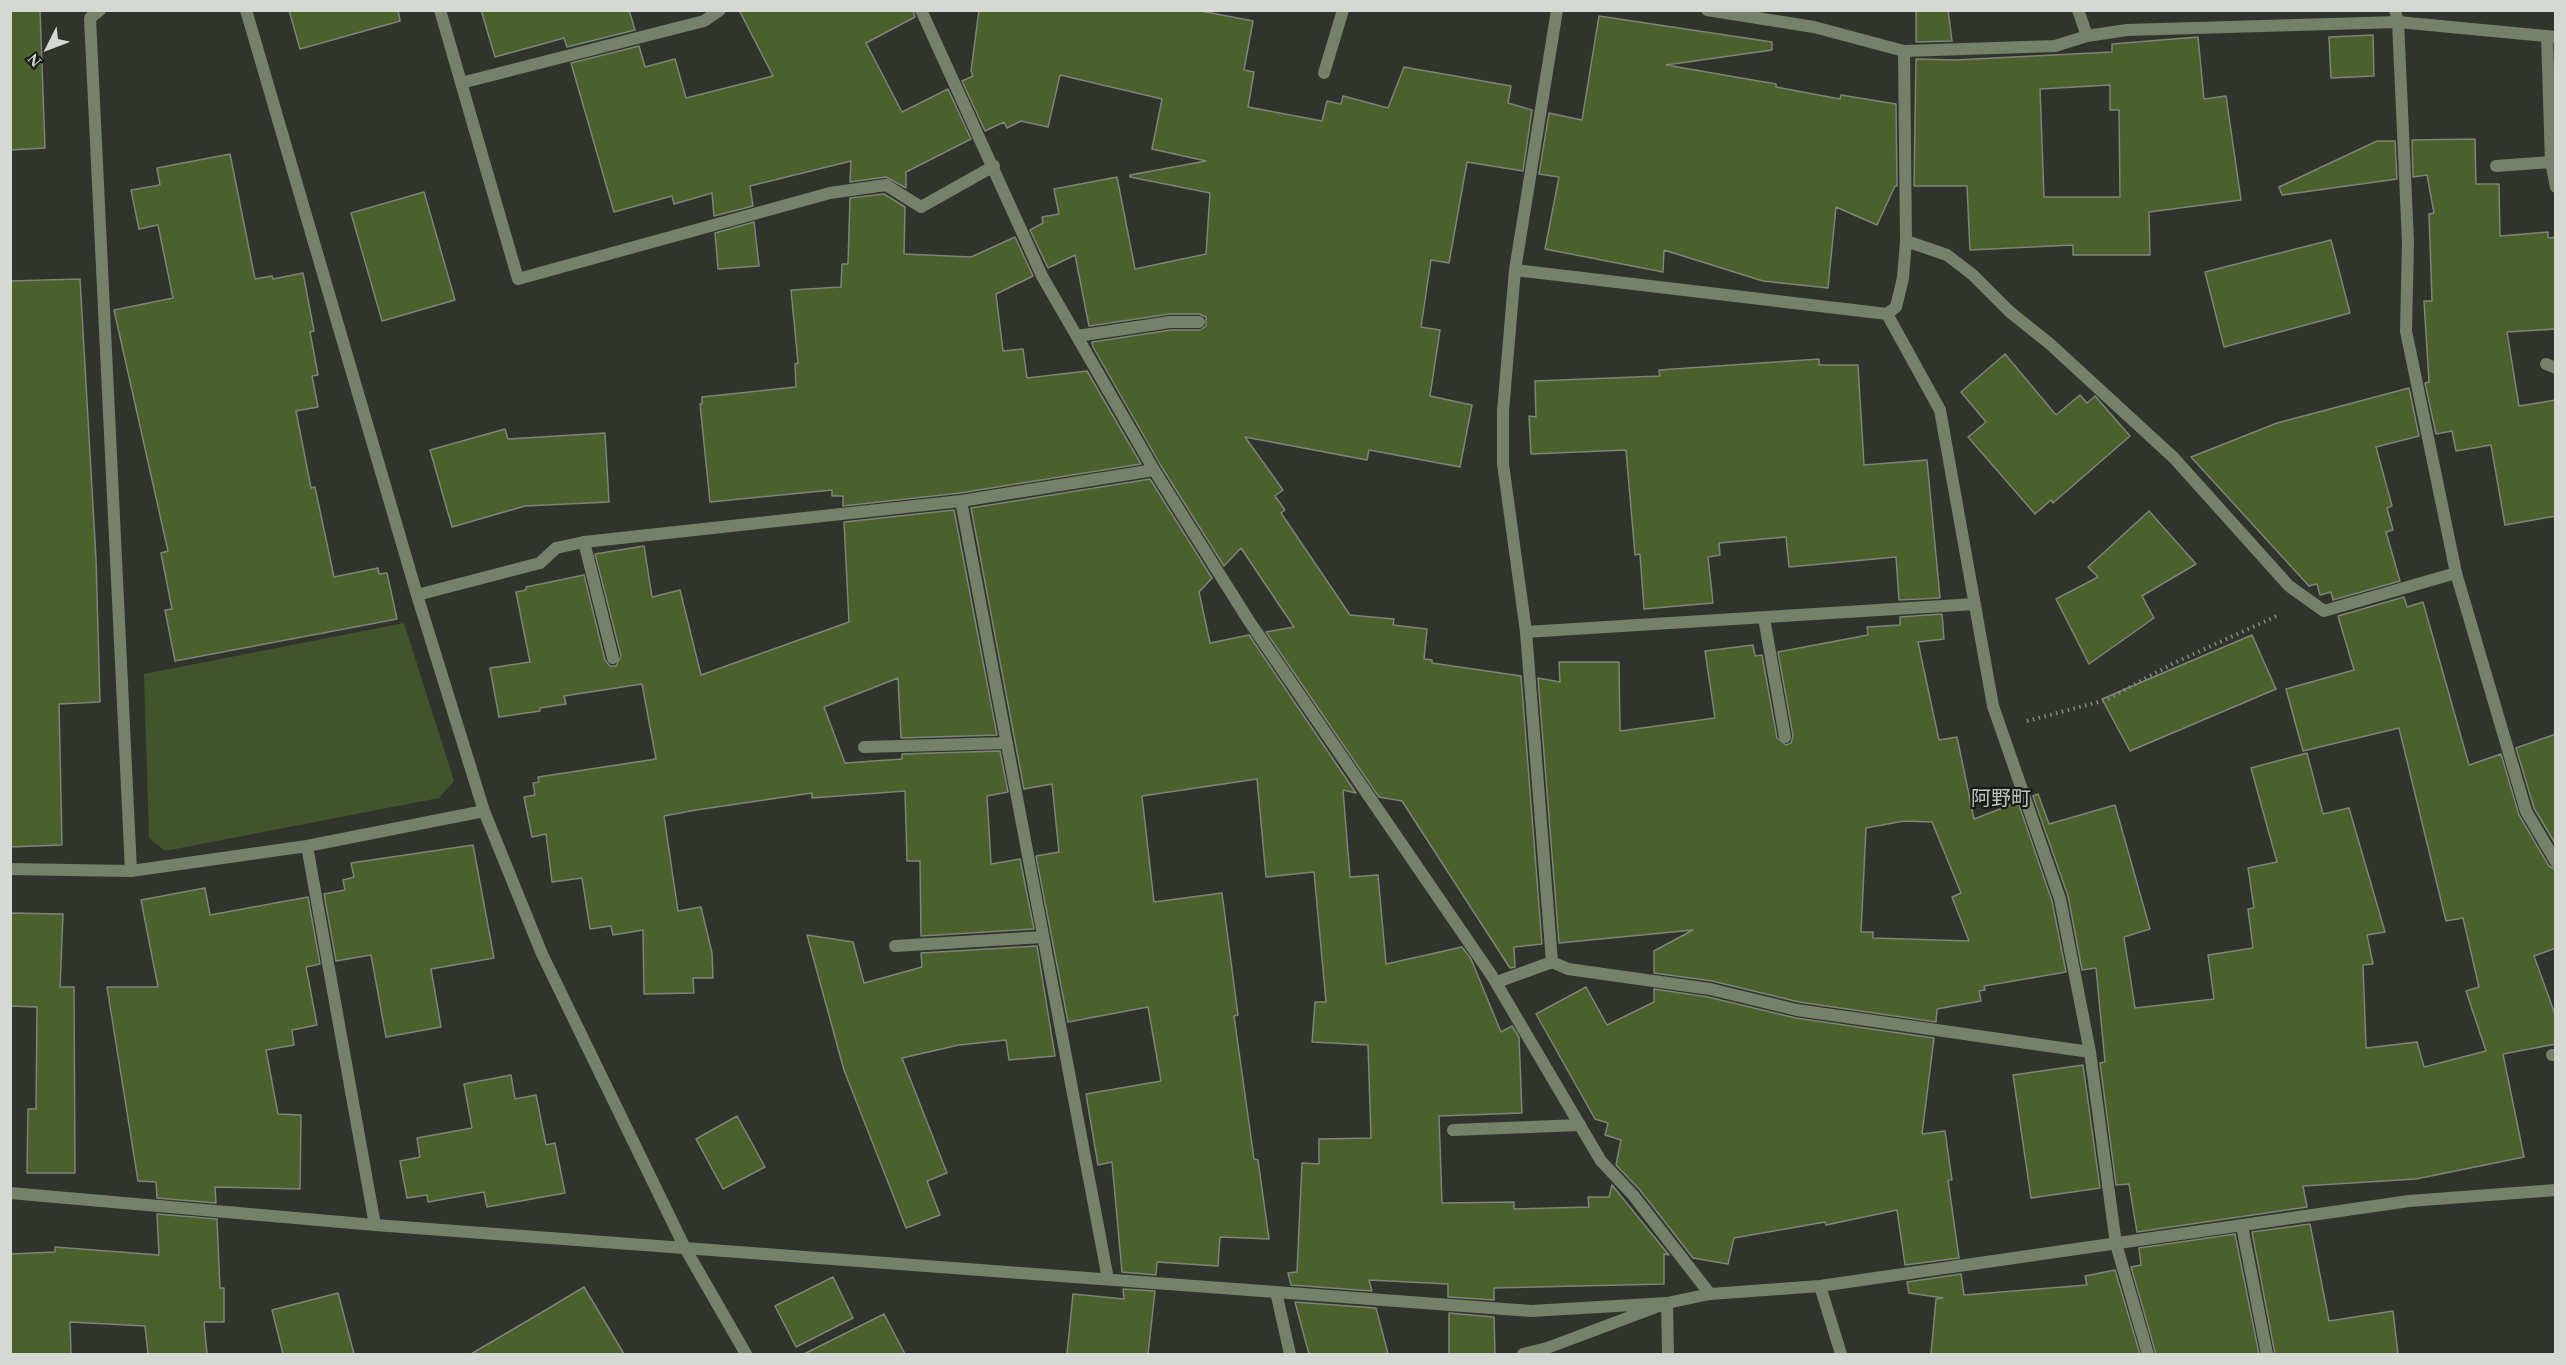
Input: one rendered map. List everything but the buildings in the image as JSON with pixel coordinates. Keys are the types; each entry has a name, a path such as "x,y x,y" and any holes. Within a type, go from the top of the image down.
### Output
{"street":[{"path":"100,10 90,18 131,871"},
{"path":"246,10 417,595 484,810 542,954 685,1248 746,1354"},
{"path":"440,10 518,279 830,193 886,185 921,207 994,166"},
{"path":"461,83 704,21 720,10"},
{"path":"921,10 994,166 1042,276 1154,470 1249,621 1497,982 1602,1161 1633,1195 1710,1294"},
{"path":"1324,73 1343,10"},
{"path":"1552,962 1526,632 1503,464 1503,411 1515,270 1557,10"},
{"path":"1707,10 1814,27 1904,51 2055,46 2087,36 2127,30 2397,16 2551,36 2551,162 2556,187"},
{"path":"2078,10 2087,36"},
{"path":"2397,16 2408,243 2406,331 2456,573 2526,811 2556,862"},
{"path":"1515,270 1887,314 1896,307 1903,278 1906,241 1904,51"},
{"path":"2496,166 2551,162"},
{"path":"1906,241 1947,255 1973,274 2010,312 2050,344 2174,458 2289,586 2324,611 2456,573"},
{"path":"1887,314 1940,410 1993,706 2060,899 2090,1052 2116,1244 2148,1354"},
{"path":"1077,336 1170,322 1199,322"},
{"path":"417,595 540,563 556,548 584,542 961,501 1154,470"},
{"path":"961,501 1108,1279"},
{"path":"584,542 613,658"},
{"path":"1526,632 1975,604"},
{"path":"1764,618 1785,737"},
{"path":"864,747 1007,742"},
{"path":"10,869 131,871 307,846 484,810"},
{"path":"307,846 375,1225"},
{"path":"895,946 1043,937"},
{"path":"1497,982 1552,962 1568,969 1710,989 1797,1010 2090,1052"},
{"path":"1453,1130 1580,1125"},
{"path":"10,1193 375,1225 1531,1311 1667,1303 1710,1294 1820,1286 2409,1201 2556,1190"},
{"path":"2242,1226 2267,1354"},
{"path":"1820,1286 1841,1354"},
{"path":"1276,1292 1290,1354"},
{"path":"1523,1354 1547,1348 1667,1303"},
{"path":"1667,1303 1668,1354"}],"path":[{"path":"2001,727 2106,700 2174,663 2310,601"}],"green space":[{"path":"404,623 454,781 439,798 165,851 149,838 144,674"}],"district":[{"name":"阿野町","path":"2001,797"}]}
